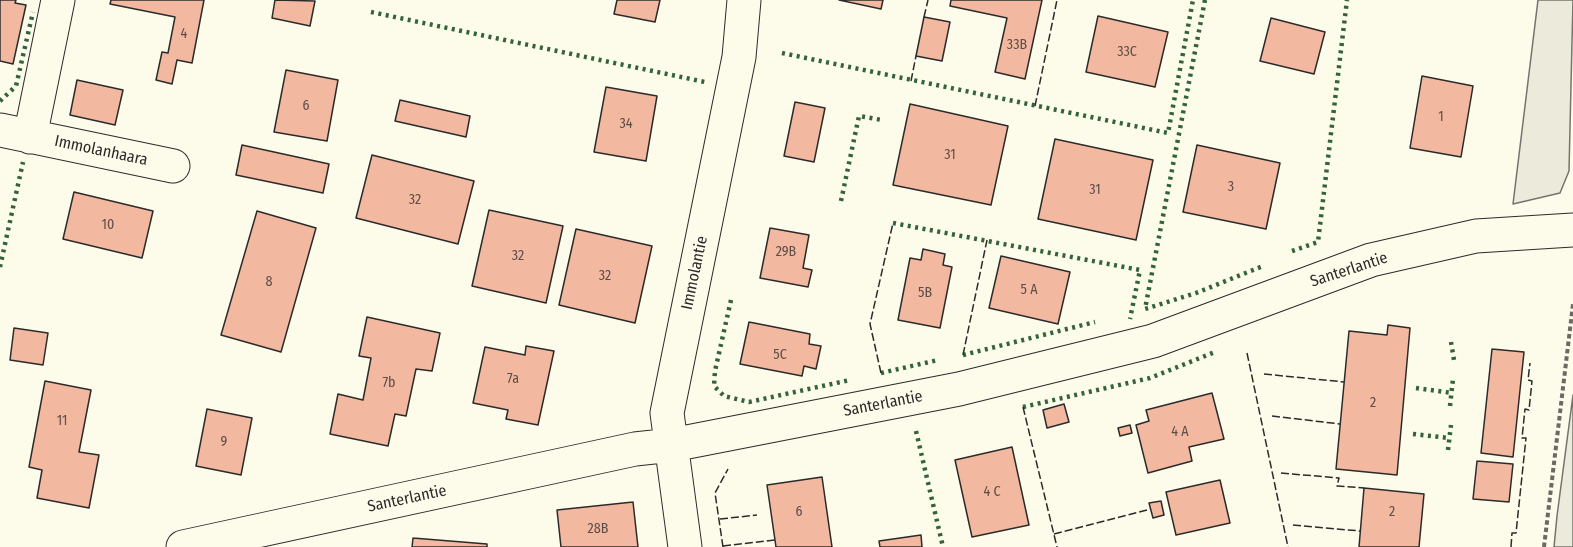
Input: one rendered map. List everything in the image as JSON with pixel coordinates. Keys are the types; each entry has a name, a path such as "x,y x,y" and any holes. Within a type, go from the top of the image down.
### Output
{"street":[{"name":"Immolanhaara","path":"58,0 15,133 173,166"},
{"name":"Immolantie","path":"685,547 667,413 739,57 744,0"},
{"name":"Santerlantie","path":"183,547 623,452 672,445 952,390 1153,341 1371,260 1476,236 1573,230"}],"path":[{"path":"1544,547 1573,304"}],"shaded area":[{"path":"1538,0 1573,0 1569,171 1560,193 1513,204"},
{"path":"1573,395 1573,547 1554,547 1557,516"}],"building":[{"path":"0,0 16,0 15,3 26,5 13,64 0,61"},
{"path":"111,0 204,0 192,63 177,60 172,84 156,80 162,52 168,53 175,17 110,4"},
{"path":"275,0 315,1 310,26 272,18"},
{"path":"617,0 660,0 655,22 614,14"},
{"path":"839,0 883,0 881,9"},
{"path":"951,0 1042,0 1025,79 995,72 1007,18 950,6"},
{"path":"1098,16 1168,32 1155,87 1086,72"},
{"path":"924,17 950,22 942,61 916,56"},
{"path":"1271,18 1325,32 1314,74 1260,61"},
{"path":"286,70 338,80 327,141 274,132"},
{"path":"1422,76 1473,86 1461,157 1410,148"},
{"path":"77,80 123,90 115,125 70,115"},
{"path":"606,87 657,96 646,161 594,152"},
{"path":"400,100 470,116 466,137 395,121"},
{"path":"795,102 825,108 814,162 784,156"},
{"path":"910,104 1008,126 991,205 893,185"},
{"path":"1055,139 1153,160 1136,240 1038,219"},
{"path":"242,145 329,164 323,193 236,175"},
{"path":"1197,145 1280,163 1266,229 1183,212"},
{"path":"372,155 474,181 458,244 356,218"},
{"path":"74,192 153,211 142,258 63,239"},
{"path":"489,210 563,226 546,303 472,286"},
{"path":"257,211 316,228 281,352 221,335"},
{"path":"770,228 809,235 803,268 812,270 808,287 760,278"},
{"path":"576,229 652,246 635,323 559,305"},
{"path":"923,249 945,254 943,265 952,267 940,328 898,320 910,258 921,260"},
{"path":"1001,256 1070,272 1058,324 989,308"},
{"path":"367,317 440,333 432,371 416,369 406,416 395,414 388,446 330,434 338,394 363,400 371,358 359,356"},
{"path":"749,322 810,334 809,344 821,346 816,369 804,366 802,376 740,364"},
{"path":"1388,325 1410,328 1397,475 1336,469 1349,331 1387,335"},
{"path":"14,328 48,333 43,365 10,360"},
{"path":"526,346 554,351 538,425 506,419 508,410 473,403 485,347 525,355"},
{"path":"1492,349 1524,352 1513,457 1481,453"},
{"path":"45,381 91,390 79,452 99,455 89,508 37,498 42,470 29,467"},
{"path":"1212,393 1224,439 1189,447 1192,461 1148,473 1136,425 1149,421 1146,410"},
{"path":"1064,404 1069,422 1047,428 1043,410"},
{"path":"207,409 252,418 241,475 196,466"},
{"path":"1130,425 1132,433 1120,436 1118,428"},
{"path":"1012,447 1029,525 972,537 955,460"},
{"path":"1477,461 1513,464 1509,502 1473,499"},
{"path":"822,477 832,547 776,547 767,485"},
{"path":"1220,480 1230,523 1176,535 1166,492"},
{"path":"1364,488 1424,494 1419,547 1359,547"},
{"path":"1161,501 1164,515 1153,518 1149,503"},
{"path":"633,502 638,547 561,547 557,510"},
{"path":"921,535 922,547 880,547 879,541"},
{"path":"413,538 487,544 487,547 412,547"}],"hedge":[{"path":"782,53 1168,133 1193,0"},
{"path":"1205,0 1145,309 1196,293 1263,266"},
{"path":"1292,251 1318,242 1347,0"},
{"path":"0,101 16,86 33,12"},
{"path":"371,12 705,82"},
{"path":"841,201 859,116 882,120"},
{"path":"0,267 23,162"},
{"path":"893,223 1140,270 1130,319"},
{"path":"731,300 715,371 714,386 724,396 749,402 850,380"},
{"path":"963,355 1095,322"},
{"path":"1451,342 1454,360"},
{"path":"1023,407 1150,378 1215,352"},
{"path":"881,373 938,360"},
{"path":"1450,406 1453,379"},
{"path":"1416,388 1452,393"},
{"path":"1448,450 1451,425"},
{"path":"916,431 943,547"},
{"path":"1413,434 1449,438"}],"fence":[{"path":"924,17 928,0"},
{"path":"1035,106 1057,0"},
{"path":"911,81 916,56"},
{"path":"881,373 870,324 893,223"},
{"path":"963,355 987,240"},
{"path":"1247,353 1288,547"},
{"path":"1511,547 1512,533 1516,533 1526,438 1522,438 1525,409 1529,410 1532,381 1528,380 1530,363"},
{"path":"1264,374 1344,382"},
{"path":"1023,407 1057,547"},
{"path":"1272,416 1340,424"},
{"path":"723,547 715,493 728,469"},
{"path":"1281,473 1339,478 1337,486 1364,488"},
{"path":"1054,534 1151,509"},
{"path":"720,519 757,515"},
{"path":"1293,525 1360,531"},
{"path":"723,546 775,540"}]}
